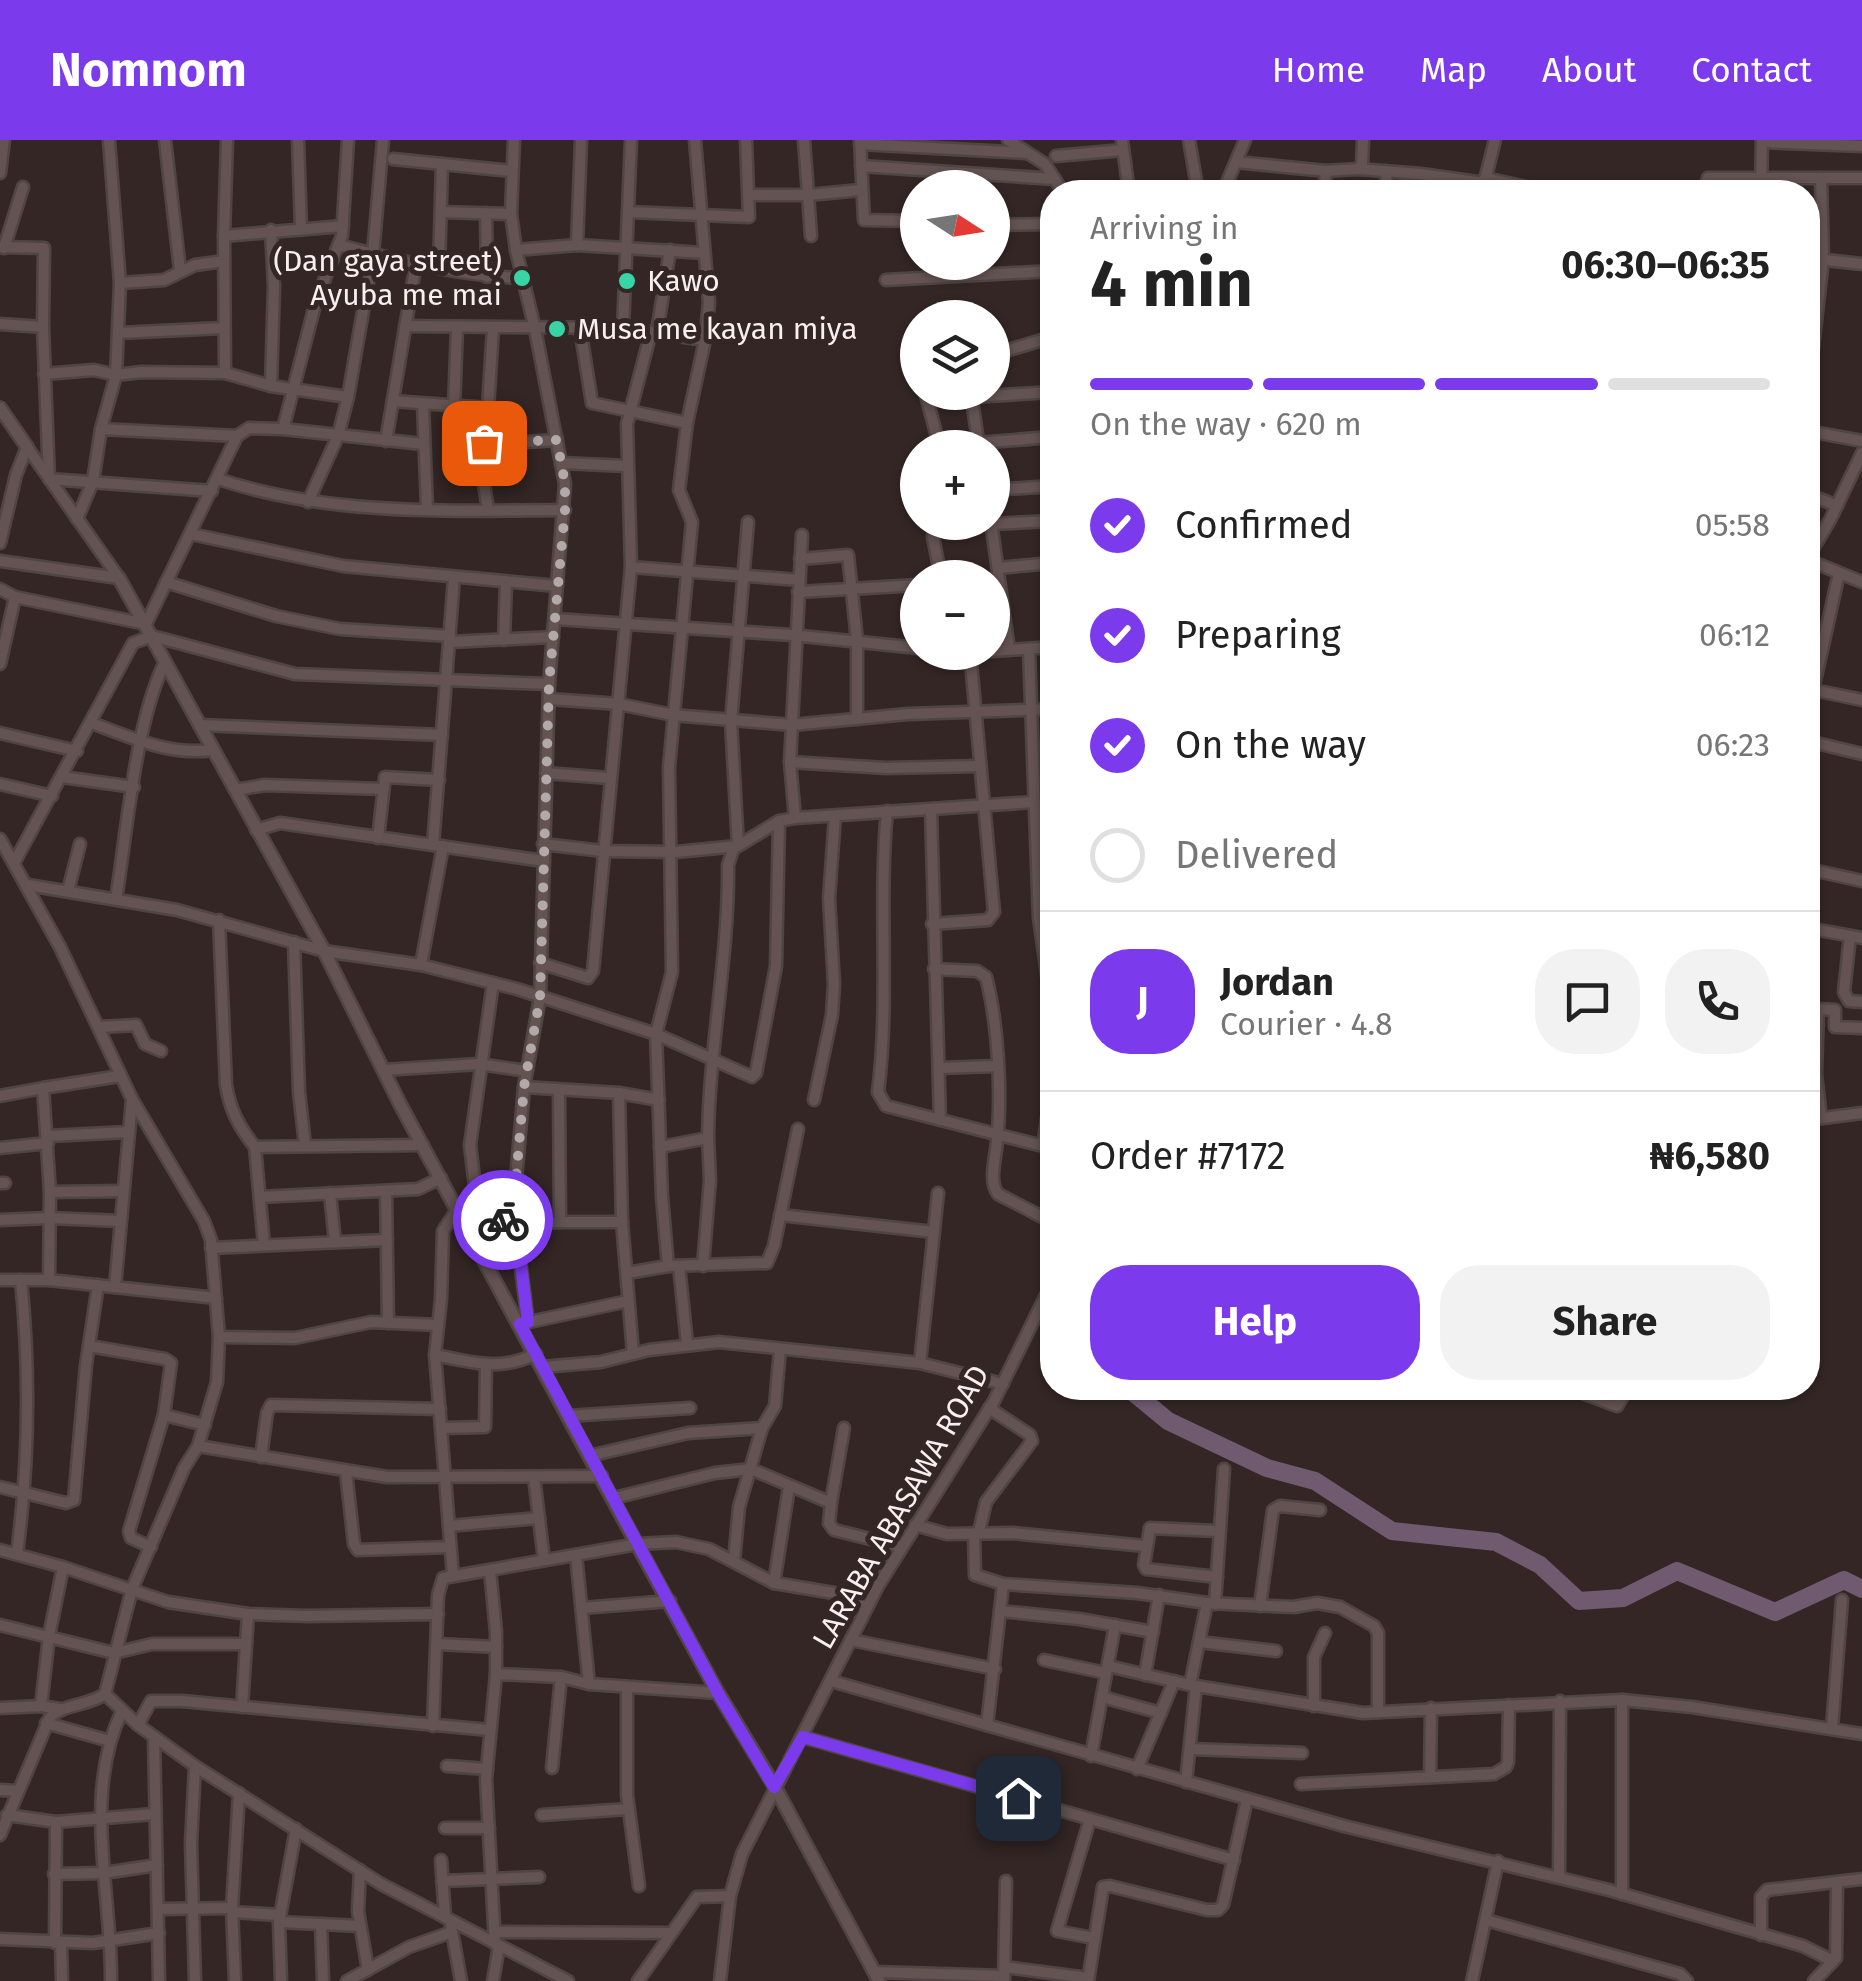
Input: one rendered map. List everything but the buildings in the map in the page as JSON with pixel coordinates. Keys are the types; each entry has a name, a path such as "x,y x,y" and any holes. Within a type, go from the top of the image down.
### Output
{"street":[{"path":"0,172 4,140"},
{"path":"77,519 92,481 100,429 116,375 120,283 110,140"},
{"path":"165,140 180,270"},
{"path":"225,373 227,140"},
{"path":"298,140 301,228"},
{"path":"283,429 316,301 340,245 348,140"},
{"path":"308,502 338,436 348,396 373,254 384,140"},
{"path":"476,1230 509,1212 514,1202 524,1087 540,998 548,699 565,510 562,463 511,214 514,140"},
{"path":"577,245 581,140"},
{"path":"623,328 631,140"},
{"path":"686,1343 660,1147 656,1034 672,972 669,768 692,522 679,490 708,302 696,140"},
{"path":"628,212 749,217 746,140"},
{"path":"804,140 811,236"},
{"path":"1008,140 1045,164 1055,179"},
{"path":"1056,156 1058,140"},
{"path":"1190,140 1196,180"},
{"path":"1228,180 1245,140"},
{"path":"1358,169 1362,164 1363,140"},
{"path":"1485,180 1495,140"},
{"path":"1760,180 1762,141 1862,146"},
{"path":"900,221 864,220 860,142 1027,153"},
{"path":"1045,164 1056,156 1122,145 1127,180"},
{"path":"393,159 511,172"},
{"path":"1236,162 1326,171 1386,171 1454,180"},
{"path":"439,268 442,164"},
{"path":"860,166 1055,179"},
{"path":"1325,180 1326,171"},
{"path":"1386,171 1386,180"},
{"path":"1820,271 1821,178"},
{"path":"1707,180 1862,178"},
{"path":"23,187 2,248 44,248 42,326 50,478"},
{"path":"749,195 861,190"},
{"path":"440,212 511,214"},
{"path":"486,213 487,277"},
{"path":"1010,225 1040,224"},
{"path":"224,236 343,226"},
{"path":"272,230 272,386"},
{"path":"340,245 487,277 522,278"},
{"path":"516,250 577,245 704,254"},
{"path":"540,963 588,978 592,975 631,567 626,466 629,413 654,332 670,250"},
{"path":"1822,258 1862,264"},
{"path":"120,283 164,280 180,270 224,261"},
{"path":"386,442 416,263"},
{"path":"886,280 1040,271"},
{"path":"0,324 42,326"},
{"path":"405,326 623,328 704,340"},
{"path":"118,333 223,328"},
{"path":"454,408 457,328"},
{"path":"393,401 485,410 489,405 493,328"},
{"path":"580,328 592,403 687,424"},
{"path":"1010,349 1040,340"},
{"path":"44,374 94,370 116,375 225,373 272,386 348,396"},
{"path":"1010,394 1040,392"},
{"path":"423,404 427,509"},
{"path":"0,408 119,578 149,630 164,664 324,952 382,1070 458,1208 476,1230 568,1416 876,1976 1088,1979 1103,1887 1218,1910 1223,1905 1248,1799"},
{"path":"14,863 133,643 149,630 166,582 237,436 249,428 283,429 423,444"},
{"path":"100,429 237,436"},
{"path":"1820,433 1862,441"},
{"path":"1010,442 1040,438"},
{"path":"488,510 482,445 557,440"},
{"path":"0,543 16,474 28,447"},
{"path":"1820,537 1862,454"},
{"path":"562,463 626,466"},
{"path":"50,478 212,491"},
{"path":"218,478 265,494 308,502 427,509 565,510"},
{"path":"1010,489 1040,487"},
{"path":"1820,499 1837,506"},
{"path":"1010,522 1040,521"},
{"path":"703,1266 710,1180 711,1057 721,996 728,865 736,846 730,721 748,522"},
{"path":"191,534 343,566 557,586"},
{"path":"795,818 790,762 802,536"},
{"path":"800,559 848,556 857,640 857,719"},
{"path":"0,561 119,578"},
{"path":"1010,570 1040,565"},
{"path":"1820,565 1862,582"},
{"path":"631,567 742,575 798,586 854,590 900,586"},
{"path":"1820,648 1838,573"},
{"path":"421,965 438,846 454,578"},
{"path":"166,582 276,616 340,629 450,639 553,636"},
{"path":"504,640 506,582"},
{"path":"0,589 15,597 149,630 294,674 549,684"},
{"path":"0,664 15,597"},
{"path":"554,619 900,646"},
{"path":"1010,650 1040,649"},
{"path":"1029,650 1040,925"},
{"path":"116,899 153,688 164,664"},
{"path":"932,924 992,918 994,906 971,670"},
{"path":"1820,692 1862,700"},
{"path":"548,699 792,725 1040,709"},
{"path":"92,723 142,742 182,751 212,750"},
{"path":"199,726 442,735"},
{"path":"0,733 77,751"},
{"path":"1820,744 1862,754"},
{"path":"790,762 886,768 979,766"},
{"path":"546,773 609,778"},
{"path":"378,838 382,789 388,776 439,780"},
{"path":"62,777 134,787"},
{"path":"0,784 52,796"},
{"path":"234,790 265,784 382,789"},
{"path":"543,844 604,851 670,852 736,846 780,821 795,818 1035,802"},
{"path":"888,810 882,897 886,1000 878,1092 886,1106 1040,1144"},
{"path":"931,810 940,1120"},
{"path":"814,1100 832,1015 830,898 835,816"},
{"path":"28,885 219,920 324,952 421,965 493,983 656,1034 754,1076 772,1003 776,966 780,821"},
{"path":"256,830 280,823 544,861"},
{"path":"0,839 28,885 132,1099 204,1220 212,1248 219,1338 216,1382 205,1425 132,1589 105,1694 60,1709 0,1708"},
{"path":"68,891 80,844"},
{"path":"1820,872 1862,881"},
{"path":"219,920 226,1085 230,1107 241,1130 255,1146 264,1245"},
{"path":"1820,930 1856,937 1844,992 1850,1001 1862,1002"},
{"path":"294,942 299,1092 305,1145"},
{"path":"934,968 977,971 986,977 997,1066 994,1190 1040,1215"},
{"path":"476,1230 470,1145 493,983"},
{"path":"1820,1009 1835,1010 1835,1027 1862,1028"},
{"path":"100,1027 136,1024 145,1044 161,1050"},
{"path":"382,1070 479,1064 527,1071"},
{"path":"939,1068 997,1066"},
{"path":"0,1096 120,1076"},
{"path":"524,1087 618,1093 658,1100"},
{"path":"44,1088 50,1192 49,1280"},
{"path":"559,1090 560,1222"},
{"path":"618,1093 622,1222 633,1353"},
{"path":"115,1287 132,1099"},
{"path":"1820,1109 1821,1118 1862,1113"},
{"path":"627,1272 767,1263 798,1129"},
{"path":"0,1148 128,1132"},
{"path":"660,1147 708,1138"},
{"path":"255,1146 423,1145"},
{"path":"260,1196 386,1192 424,1188 442,1178"},
{"path":"50,1192 123,1191"},
{"path":"386,1192 388,1323"},
{"path":"330,1193 335,1242"},
{"path":"920,1363 938,1193"},
{"path":"453,1576 434,1356 442,1231 458,1208"},
{"path":"780,1215 934,1232"},
{"path":"496,1219 516,1223 622,1222"},
{"path":"0,1220 120,1221"},
{"path":"516,1223 524,1323"},
{"path":"212,1248 387,1240"},
{"path":"0,1280 49,1280 216,1298"},
{"path":"17,1553 24,1491 27,1344 21,1280"},
{"path":"0,1487 72,1502 98,1285"},
{"path":"524,1323 628,1301"},
{"name":"LARABA ABASAWA ROAD","path":"720,1981 730,1896 742,1854 867,1608 989,1408 1040,1307"},
{"path":"219,1338 295,1338 350,1324 438,1325"},
{"path":"542,1367 602,1362 686,1343 720,1342 920,1363 1002,1384"},
{"path":"89,1346 168,1360 172,1368 164,1415 129,1532 132,1538 151,1546"},
{"path":"734,1561 737,1515 762,1428 775,1406 780,1349"},
{"path":"434,1356 509,1366 536,1354"},
{"path":"442,1428 485,1427 486,1364"},
{"path":"261,1457 271,1405 440,1409"},
{"path":"568,1416 690,1408"},
{"path":"989,1408 1030,1434 1032,1441 986,1502 976,1533 975,1575 1003,1584 1159,1595 1211,1603 1340,1607 1374,1626 1379,1640 1378,1712"},
{"path":"164,1415 205,1425"},
{"path":"590,1456 688,1432 762,1428"},
{"path":"844,1428 830,1523 834,1530 902,1547"},
{"path":"198,1446 346,1472 447,1478 602,1476"},
{"path":"1186,1782 1199,1642 1217,1576 1224,1468"},
{"path":"614,1498 715,1473 751,1469 831,1503"},
{"path":"346,1472 354,1544 358,1550 450,1546"},
{"path":"534,1477 544,1560"},
{"path":"774,1583 789,1487"},
{"path":"1260,1606 1274,1510 1280,1506 1320,1510"},
{"path":"449,1526 538,1518"},
{"path":"916,1526 947,1534 1146,1546"},
{"path":"1217,1576 1146,1569 1144,1565 1148,1530 1153,1527 1218,1531"},
{"path":"433,1726 440,1580 453,1576 638,1544 691,1544 774,1583 834,1593 867,1608"},
{"path":"0,1550 168,1602 248,1614 438,1614"},
{"path":"576,1555 588,1684"},
{"path":"41,1706 49,1636 63,1567"},
{"path":"490,1570 496,1647 487,1770 496,1941 493,1981"},
{"path":"987,1725 1003,1584"},
{"path":"1145,1675 1159,1595"},
{"path":"1832,1728 1842,1600"},
{"path":"582,1608 670,1601"},
{"path":"1000,1611 1153,1632"},
{"path":"242,1707 248,1614"},
{"path":"1091,1756 1114,1625"},
{"path":"0,1626 114,1653 152,1644 246,1644"},
{"path":"1314,1706 1314,1657 1325,1633"},
{"path":"851,1640 996,1670"},
{"path":"1199,1642 1276,1651"},
{"path":"438,1644 496,1647"},
{"path":"1044,1660 1314,1706 1378,1712 1622,1700 1862,1734"},
{"path":"496,1674 718,1693"},
{"path":"552,1768 561,1677"},
{"path":"831,1680 1344,1826 1559,1876 1803,1946 1833,1961"},
{"path":"1137,1769 1174,1682"},
{"path":"627,1687 628,1808 639,1886"},
{"path":"105,1694 138,1725 195,1766 360,1870 449,1923 496,1941 568,1981"},
{"path":"1102,1697 1161,1713"},
{"path":"1622,1700 1622,1894"},
{"path":"138,1725 151,1701 489,1730"},
{"path":"1559,1876 1560,1701"},
{"path":"1302,1784 1494,1774 1506,1767 1508,1704"},
{"path":"1430,1777 1431,1708"},
{"path":"0,1835 46,1723 60,1709"},
{"path":"111,1981 102,1818 110,1741 122,1711"},
{"path":"46,1723 110,1741"},
{"path":"154,1737 159,1981"},
{"path":"803,1737 1234,1860"},
{"path":"1190,1748 1302,1753"},
{"path":"195,1766 191,1810 195,1981"},
{"path":"447,1766 487,1770"},
{"path":"0,1790 16,1792"},
{"path":"235,1981 232,1910 239,1792"},
{"path":"542,1816 628,1808"},
{"path":"7,1815 56,1822 154,1814"},
{"path":"1090,1819 1057,1931 1093,1938"},
{"path":"56,1822 54,1874 62,1981"},
{"path":"445,1828 488,1828"},
{"path":"281,1981 280,1919 296,1829"},
{"path":"441,1860 462,1981"},
{"path":"1472,1981 1498,1861"},
{"path":"54,1874 157,1866"},
{"path":"360,1870 360,1926 368,1970"},
{"path":"442,1881 539,1878"},
{"path":"1761,1935 1763,1893 1862,1879"},
{"path":"1004,1975 1006,1881"},
{"path":"1814,1981 1836,1958 1837,1883"},
{"path":"638,1981 697,1896 730,1896"},
{"path":"159,1909 232,1910 360,1926"},
{"path":"1486,1920 1680,1974 1688,1981"},
{"path":"347,1981 449,1923"},
{"path":"322,1924 323,1981"},
{"path":"0,1939 58,1943 159,1932"},
{"path":"496,1941 671,1933"}],"waterway":[{"path":"1143,1400 1168,1421 1267,1468 1315,1481 1392,1531 1496,1542 1540,1565 1579,1601 1623,1598 1677,1571 1775,1612 1844,1580 1862,1589"}],"way so far":[{"path":"484,443 557,440 565,484 548,699 540,998 524,1087 514,1202 509,1212 496,1219 503,1220"}],"place":[{"name":"(Dan gaya street) Ayuba me mai","path":"522,278"},
{"name":"Kawo","path":"627,281"},
{"name":"Musa me kayan miya","path":"557,329"}],"route":[{"path":"503,1220 516,1223 528,1322 520,1324 718,1693 774,1787 803,1737 1018,1798"}]}
